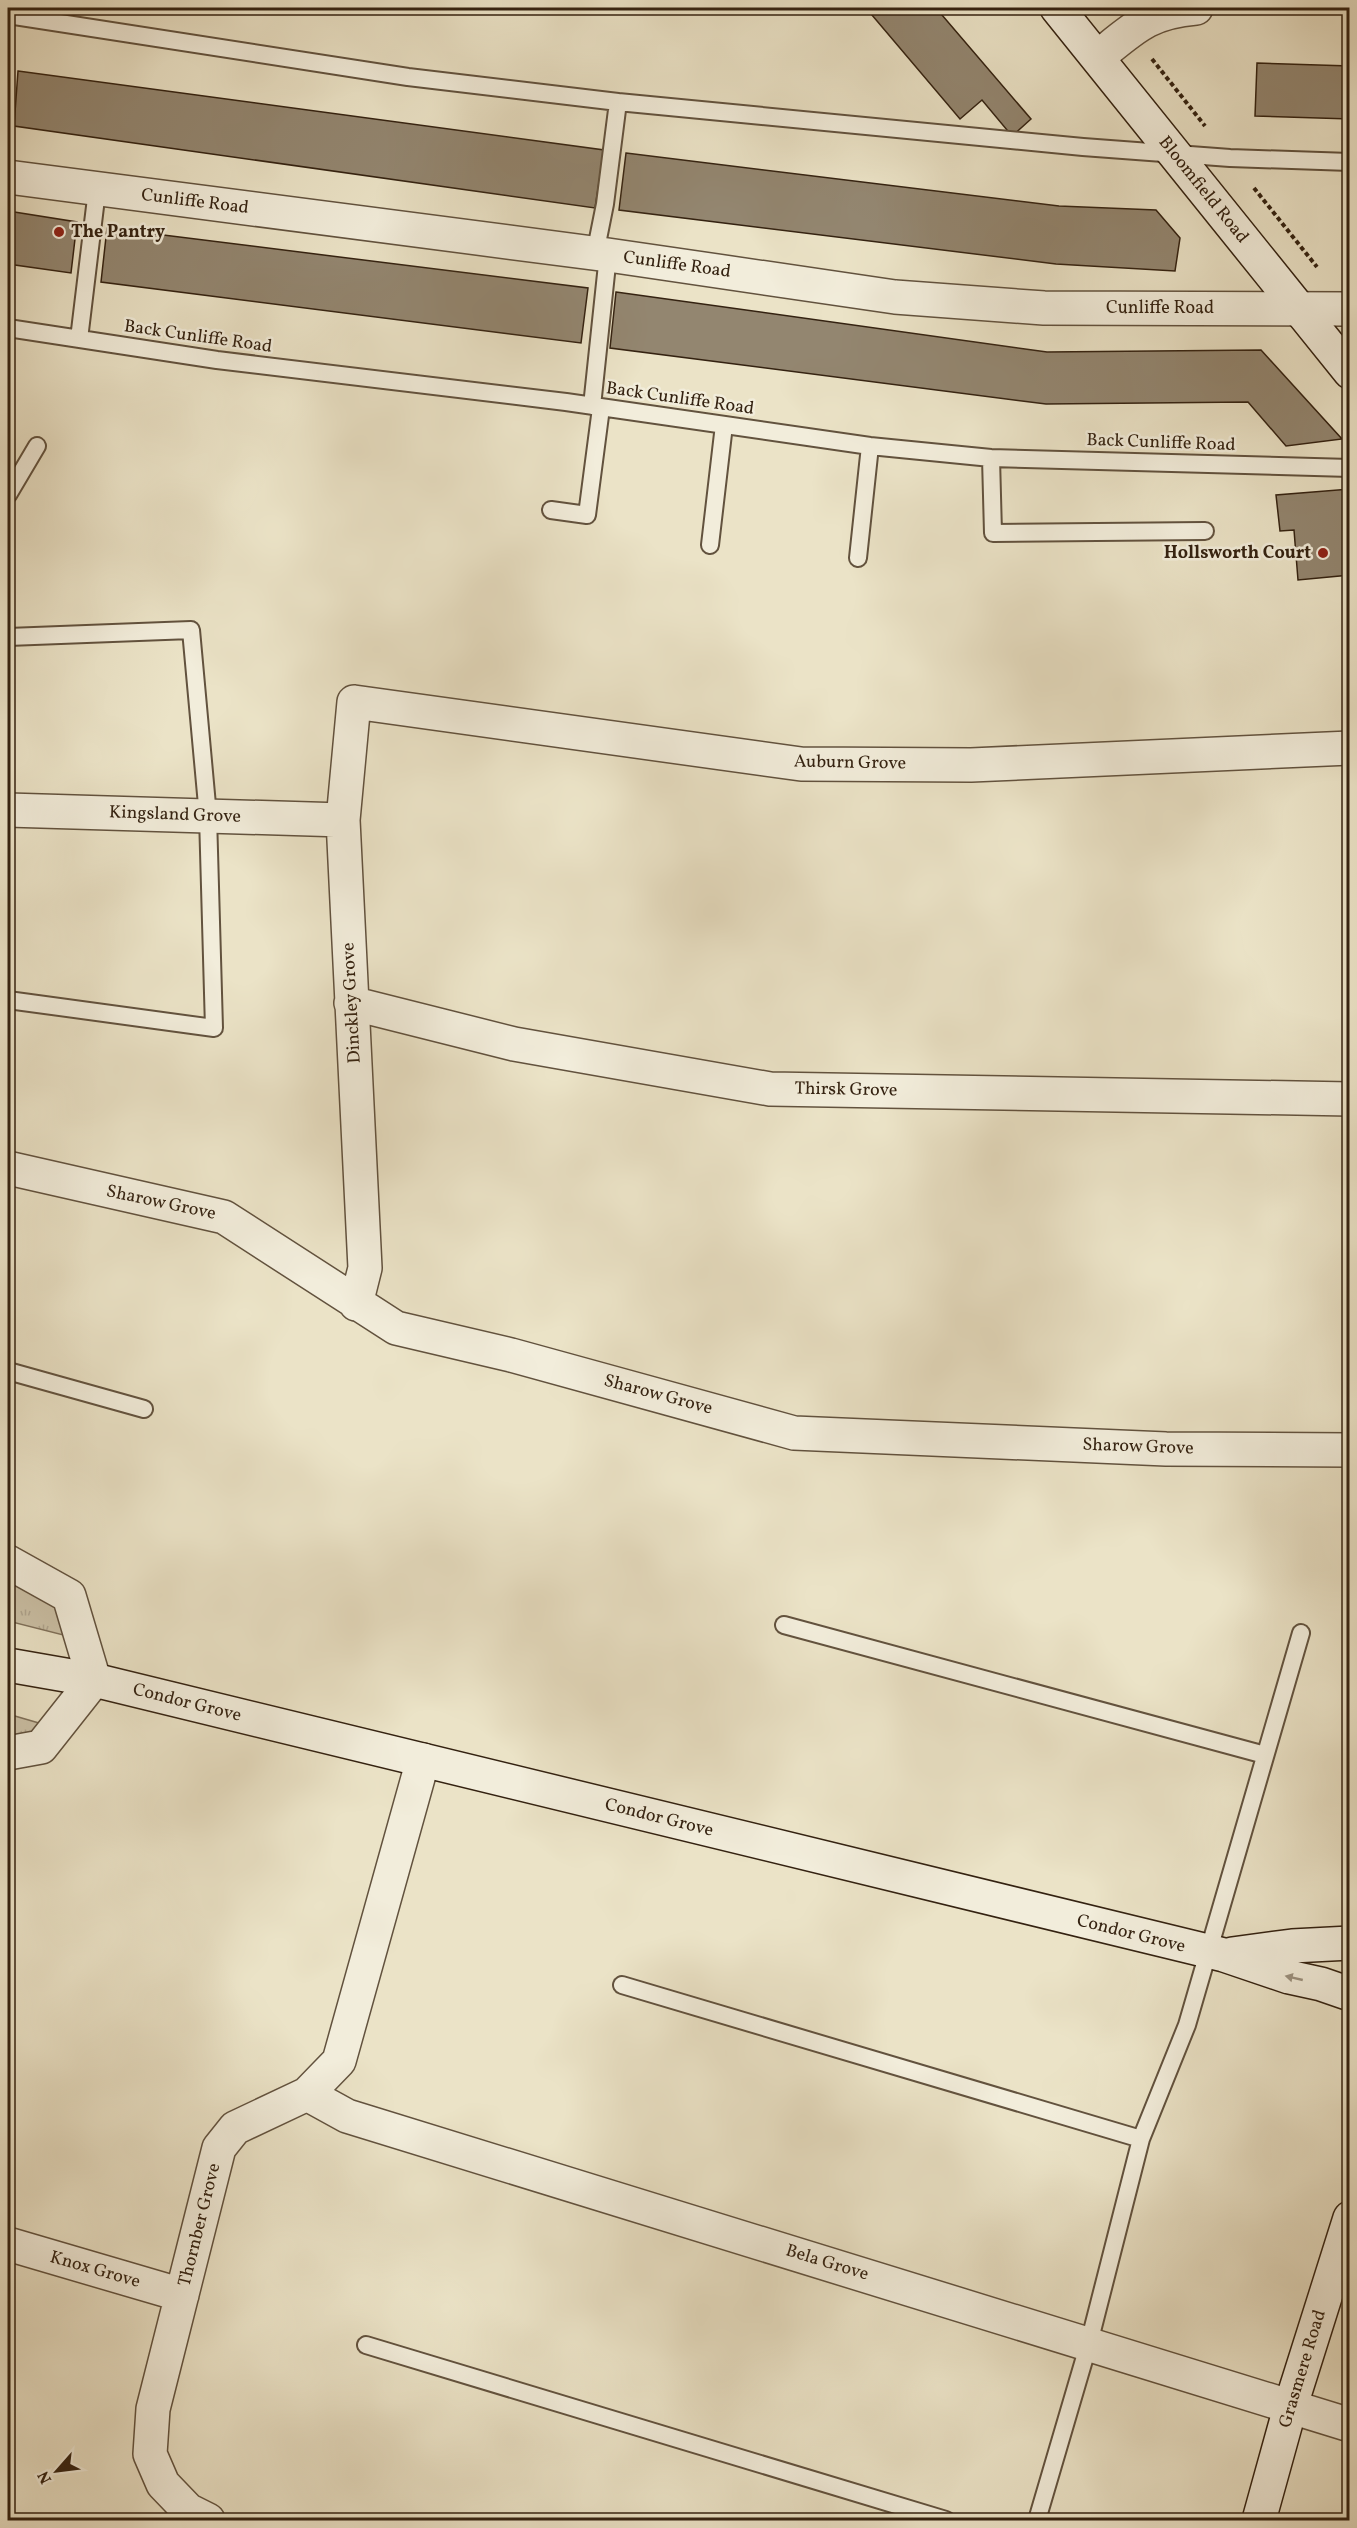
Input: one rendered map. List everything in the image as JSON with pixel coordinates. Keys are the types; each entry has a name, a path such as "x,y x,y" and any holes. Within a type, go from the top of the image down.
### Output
{"street":[{"name":"Bloomfield Road","path":"1057,8 1350,372"},
{"path":"1098,57 1149,17 1176,9 1196,8"},
{"name":"Cunliffe Road","path":"8,177 601,255 895,297 1044,308 1350,309"},
{"name":"Auburn Grove","path":"354,702 801,764 971,765 1350,748"},
{"name":"Dinckley Grove","path":"354,702 343,819 365,1268 356,1304"},
{"name":"Kingsland Grove","path":"8,810 343,819"},
{"name":"Thirsk Grove","path":"351,1003 514,1044 770,1089 1350,1099"},
{"name":"Sharow Grove","path":"8,1168 224,1217 396,1328 511,1355 794,1432 1166,1449 1350,1449"},
{"path":"8,1562 69,1596 94,1680 41,1747 8,1753"},
{"name":"Condor Grove","path":"8,1665 94,1680 1215,1954 1289,1977 1322,1983 1350,1994"},
{"name":"Thornber Grove","path":"208,2520 188,2510 163,2484 150,2454 153,2409 219,2148 236,2128 307,2094 339,2061 423,1760"},
{"name":"Condor Grove","path":"1215,1954 1350,1943"},
{"name":"Bela Grove","path":"307,2094 347,2116 1350,2425"},
{"name":"Grasmere Road","path":"1259,2520 1290,2408 1350,2218"},
{"name":"Knox Grove","path":"8,2244 182,2295"}],"lane":[{"path":"8,15 408,77 618,102 1083,147 1239,158 1350,162"},
{"path":"551,510 587,515 597,407 601,255 618,102"},
{"path":"79,339 97,190"},
{"name":"Back Cunliffe Road","path":"8,328 229,362 597,407 870,446 991,458 1350,468"},
{"path":"710,545 724,425"},
{"path":"8,495 37,446"},
{"path":"858,558 870,446"},
{"path":"991,458 993,532 1205,531"},
{"path":"8,637 191,630 208,816 213,1028 8,1000"},
{"path":"8,1371 144,1409"},
{"path":"784,1625 1265,1755"},
{"path":"1037,2520 1089,2343 1141,2139 1215,1954 1265,1755 1301,1633"},
{"path":"622,1985 1141,2139"},
{"path":"366,2345 946,2520"}],"green space":[{"path":"8,1562 69,1596 83,1640 8,1621"},
{"path":"8,1714 56,1728 8,1753"}],"building":[{"path":"866,8 936,8 1031,119 1012,136 982,100 960,119"},
{"path":"1257,63 1350,66 1350,119 1255,116"},
{"path":"18,71 604,150 595,208 14,126"},
{"path":"626,153 1059,206 1156,210 1180,238 1175,271 1056,264 619,210"},
{"path":"8,211 77,222 71,273 8,264"},
{"path":"107,228 588,288 581,343 101,282"},
{"path":"616,292 1047,352 1261,350 1342,439 1286,446 1248,402 1046,404 610,348"},
{"name":"Hollsworth Court","path":"1350,489 1350,575 1298,580 1294,530 1280,531 1276,495"}],"place":[{"name":"The Pantry","path":"59,232"},
{"name":"Hollsworth Court","path":"1323,553"}]}
